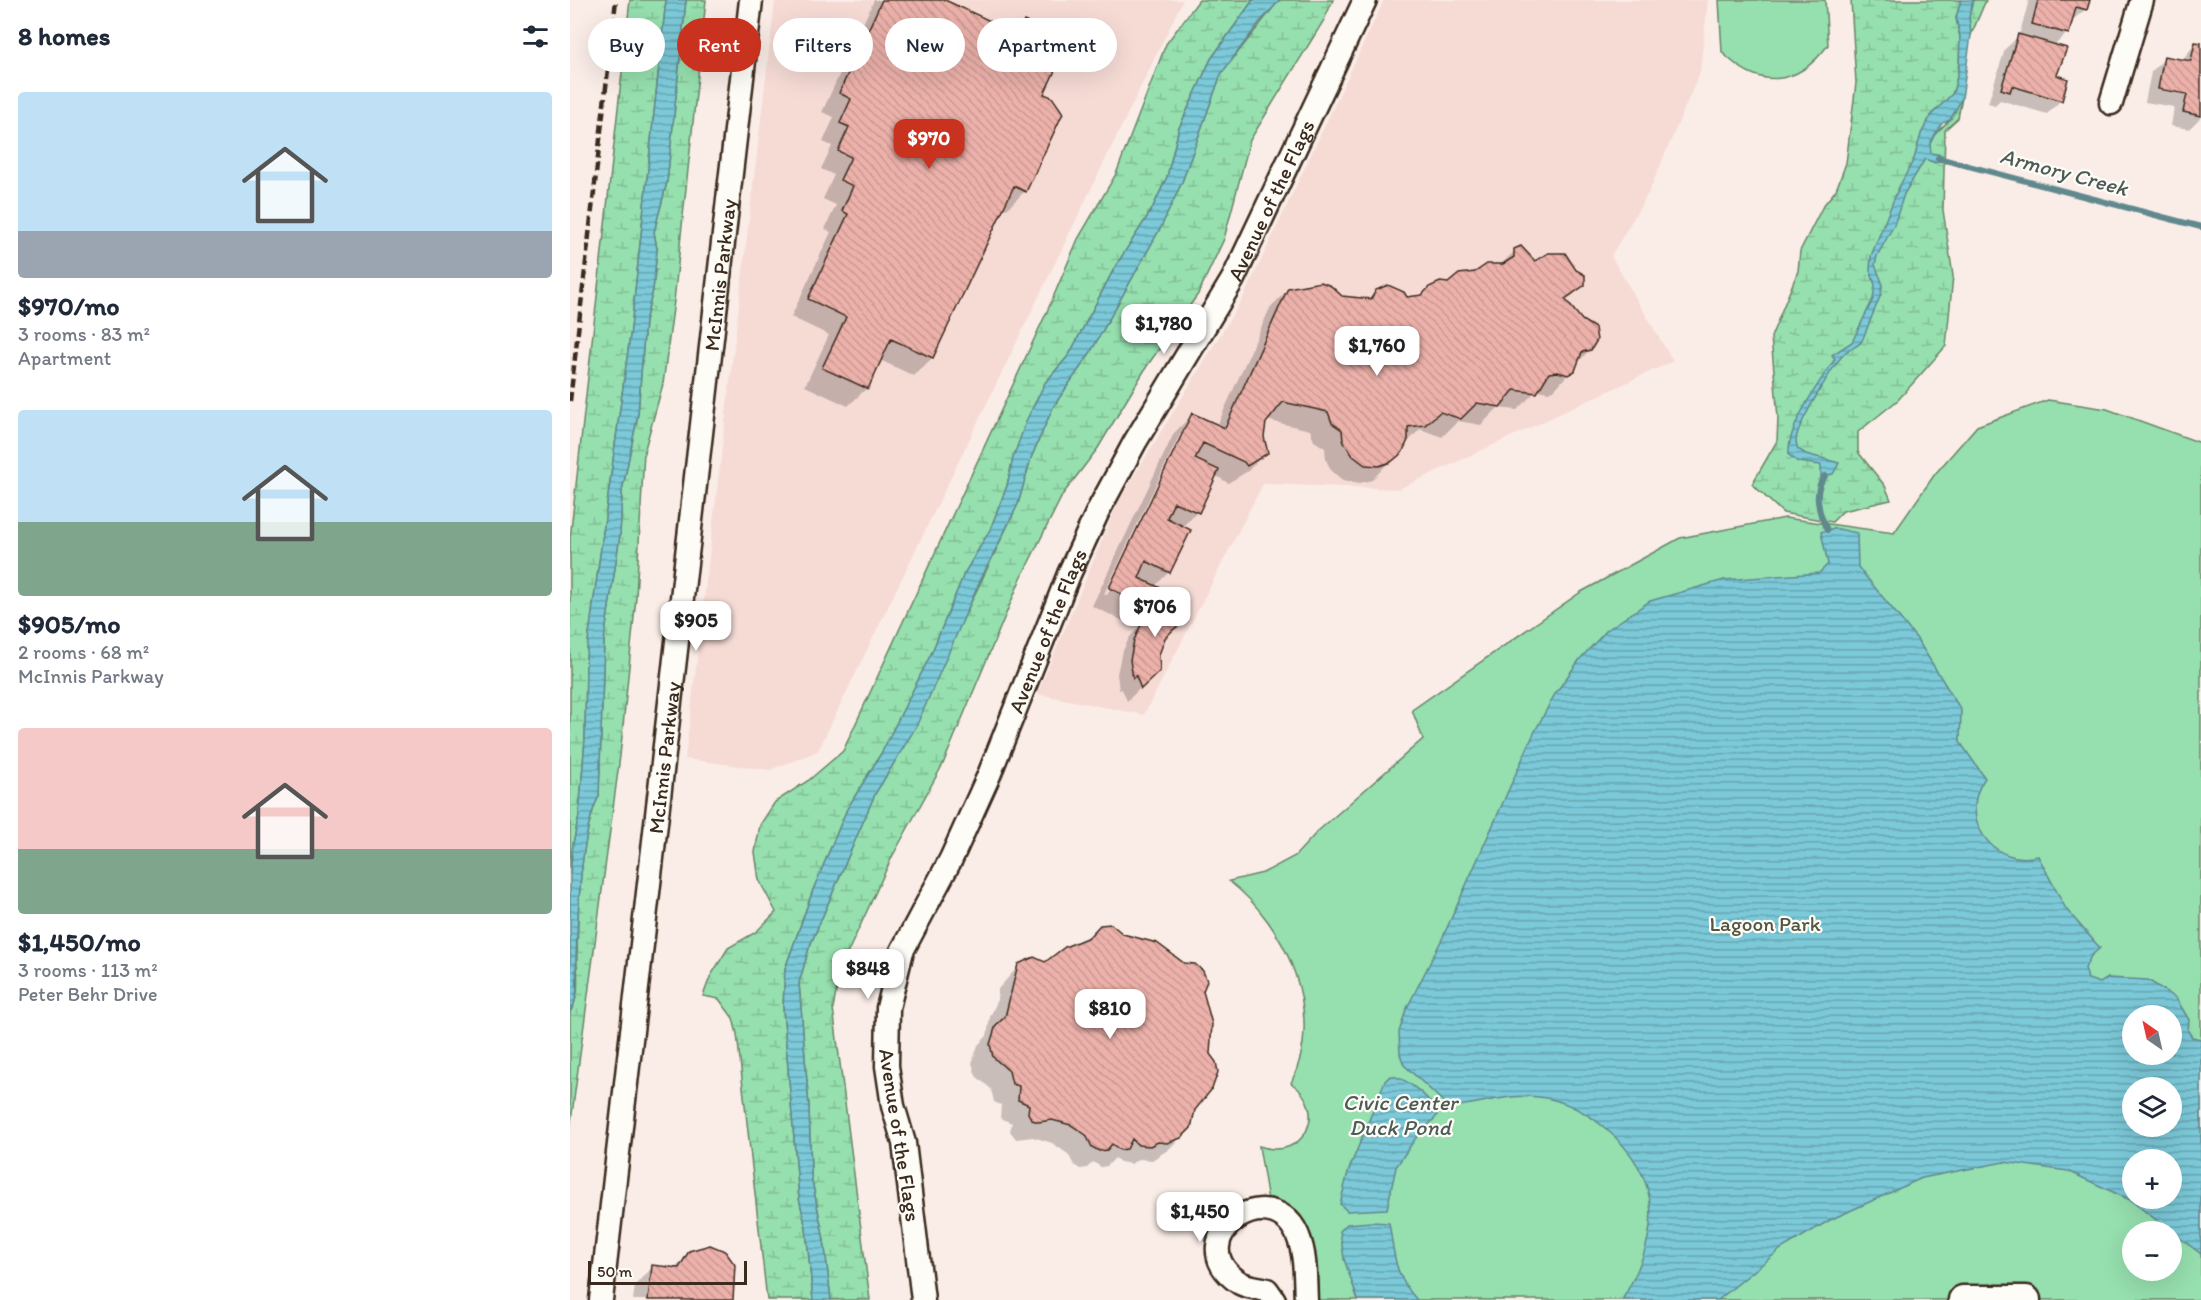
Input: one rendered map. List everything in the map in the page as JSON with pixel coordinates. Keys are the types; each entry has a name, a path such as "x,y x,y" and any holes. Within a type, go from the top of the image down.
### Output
{"street":[{"name":"McInnis Parkway","path":"601,1300 751,0"},
{"name":"Avenue of the Flags","path":"923,1300 903,1143 893,1106 887,1066 888,1008 902,951 951,859 989,775 1069,574 1099,509 1135,442 1233,279 1365,0"},
{"path":"2111,103 2142,0"},
{"path":"1274,1300 1267,1290 1241,1284 1222,1262 1220,1236 1224,1228 1244,1213 1275,1212 1294,1230 1302,1249 1306,1300"},
{"path":"1963,1300 2026,1300"}],"shaded area":[{"path":"775,0 1183,0 818,751 770,770 685,759"},
{"path":"1384,0 1708,0 1700,72 1649,192 1611,256 1673,361 1399,489 1263,484 1144,715 1037,694 1118,502 1244,296"}],"green space":[{"path":"630,0 666,0 664,18 628,18"},
{"path":"686,0 706,0 704,18 684,18"},
{"path":"1199,0 1253,0 1211,59 1179,128 1167,177 1151,211 1115,267 1069,355 1045,383 1013,458 1007,486 990,530 964,574 932,652 882,752 847,809 813,890 785,969 783,1008 799,1198 806,1228 813,1300 767,1300 737,1034 733,1018 719,999 703,996 710,977 728,948 756,932 776,912 759,880 755,852 760,825 775,802 809,780 843,751 1049,307 1078,239 1116,174 1166,44"},
{"path":"1279,0 1333,0 1324,20 1250,140 1224,239 1198,294 1147,366 1098,448 1063,494 1021,578 943,764 892,857 841,967 833,1008 870,1300 831,1300 824,1240 811,1176 809,1107 799,983 809,948 875,794 894,763 1018,504 1031,458 1053,407 1090,353 1161,227 1182,182 1221,74"},
{"path":"1719,0 1825,0 1828,45 1816,59 1791,76 1764,78 1750,73 1722,52"},
{"path":"1851,0 1961,0 1956,18 1960,37 1959,68 1953,94 1932,114 1921,134 1929,149 1932,139 1952,117 1962,98 1958,118 1945,130 1943,210 1953,276 1946,346 1898,400 1858,432 1858,452 1885,486 1891,500 1843,511 1832,522 1783,513 1752,484 1777,441 1778,418 1771,337 1798,271 1800,251 1823,206 1836,190 1846,163 1856,83"},
{"path":"1973,0 1986,0 1971,35 1969,17"},
{"path":"622,72 658,72 631,329 586,657 585,739 579,816 570,875 570,539"},
{"path":"678,72 698,72 663,384 644,452 636,597 620,756 570,1129 570,1012 577,990 581,872 588,830 599,796 604,640 620,535 622,491 638,414 645,321 653,290 657,249 654,232 667,182"},
{"name":"Lagoon Park","path":"2048,400 2107,409 2201,443 2201,1300 1306,1300 1302,1249 1269,1206 1259,1146 1275,1149 1288,1147 1299,1140 1306,1131 1310,1119 1309,1106 1303,1094 1291,1083 1301,1056 1304,1028 1302,1000 1295,972 1268,921 1229,881 1263,873 1295,856 1318,831 1423,739 1412,710 1581,592 1680,538 1785,518 1894,533 1935,474 1977,426"}],"water":[{"path":"666,0 686,0 684,18 677,18 678,72 667,182 654,232 657,249 653,290 645,321 638,414 622,491 620,535 604,640 599,796 588,830 581,874 576,992 570,1012 570,875 579,816 585,739 586,657 631,329 658,72 665,72"},
{"path":"1253,0 1280,0 1259,23 1221,74 1182,182 1161,227 1090,353 1053,407 1031,458 1018,504 980,581 916,727 875,794 809,948 799,983 809,1107 811,1176 824,1240 831,1300 813,1300 806,1228 799,1198 783,1008 785,969 813,890 847,809 882,752 932,652 964,574 990,530 1007,486 1013,458 1027,419 1045,383 1069,355 1115,267 1151,211 1167,177 1179,128 1211,59"},
{"path":"1961,0 1973,0 1969,17 1971,35 1962,98 1950,120 1942,123 1930,144 1931,153 1942,155 1943,160 1935,163 1925,159 1904,194 1894,225 1877,256 1875,265 1882,282 1881,294 1862,341 1839,360 1816,396 1798,433 1796,440 1798,449 1806,454 1839,463 1833,474 1821,476 1821,465 1798,462 1789,455 1789,444 1805,405 1835,359 1832,355 1852,342 1873,299 1875,285 1870,270 1871,256 1898,189 1914,159 1921,134 1932,114 1953,93 1959,68 1960,37 1956,18"},
{"name":"Civic Center Duck Pond","path":"1834,528 1857,533 1858,567 1917,639 1961,710 1960,742 1985,778 1977,793 1975,808 1977,823 1984,836 1994,847 2006,854 2021,858 2038,856 2066,909 2100,948 2091,956 2085,968 2088,979 2100,983 2108,978 2148,980 2176,998 2180,1005 2122,1005 2122,1065 2182,1065 2182,1008 2189,1020 2188,1031 2192,1037 2201,1039 2201,1254 2182,1240 2182,1221 2158,1221 2142,1209 2182,1209 2182,1149 2122,1149 2122,1196 2068,1171 2004,1162 1922,1178 1830,1220 1781,1249 1718,1300 1622,1300 1644,1253 1651,1209 1647,1188 1639,1167 1625,1147 1590,1117 1566,1104 1549,1099 1527,1096 1449,1107 1404,1065 1400,1054 1399,1032 1406,1010 1442,939 1534,733 1555,694 1580,659 1607,630 1650,601 1724,580 1819,573 1828,564 1821,532"},
{"name":"Civic Center Duck Pond","path":"1390,1076 1403,1080 1418,1090 1431,1103 1437,1116 1415,1139 1396,1167 1387,1209 1347,1211 1340,1204 1348,1172 1385,1081"},
{"path":"1389,1223 1399,1272 1417,1300 1358,1300 1344,1259 1340,1231 1347,1224"}],"building":[{"path":"882,0 945,0 984,18 977,18 977,72 1054,72 1044,94 1052,97 1063,113 1026,192 1014,186 933,358 891,339 868,389 822,368 846,317 808,299 848,214 842,211 853,186 840,180 851,157 838,151 849,127 840,123 851,99 839,93 849,72 873,72 873,19"},
{"path":"2038,0 2090,0 2087,10 2076,7 2069,34 2032,24"},
{"path":"2018,34 2067,48 2057,75 2068,79 2062,101 2012,86 2010,92 2001,89"},
{"path":"2195,42 2201,43 2201,116 2183,112 2187,94 2158,89 2164,56 2191,61"},
{"path":"1521,246 1535,261 1548,253 1565,253 1576,270 1585,275 1585,285 1565,299 1582,320 1595,328 1597,340 1591,350 1582,352 1575,371 1568,375 1558,372 1549,373 1537,393 1514,390 1500,407 1477,403 1461,419 1440,412 1425,425 1408,427 1408,440 1402,453 1391,462 1379,466 1365,465 1353,456 1343,441 1342,430 1332,423 1328,412 1283,402 1266,423 1264,437 1268,453 1247,466 1244,462 1203,443 1195,459 1219,470 1199,513 1174,502 1167,518 1191,530 1170,573 1146,561 1139,578 1163,589 1153,609 1109,588 1192,413 1225,428 1288,288 1321,282 1331,286 1342,296 1371,299 1376,290 1388,285 1404,292 1407,297 1422,295 1429,287 1440,282 1448,283 1459,274 1475,272 1487,264 1503,264 1514,257 1514,249"},
{"path":"1174,596 1176,600 1185,597 1187,621 1165,638 1159,655 1160,671 1141,689 1136,676 1133,678 1130,660 1134,640 1142,623 1157,606"},
{"path":"1111,924 1123,934 1157,943 1184,963 1195,964 1203,971 1207,981 1203,991 1212,1024 1210,1054 1216,1062 1218,1072 1212,1089 1195,1110 1191,1128 1181,1138 1167,1143 1158,1142 1150,1146 1138,1145 1132,1139 1127,1149 1120,1150 1112,1144 1107,1150 1099,1151 1092,1147 1086,1135 1071,1125 1052,1120 1039,1122 1032,1120 1028,1113 1029,1105 1018,1100 1019,1086 1012,1084 1009,1071 993,1057 990,1044 996,1025 1005,1017 1018,964 1034,957 1045,962 1065,947 1089,937 1100,925"},
{"path":"710,1245 725,1251 735,1265 733,1300 648,1300 652,1265 679,1268 689,1251"}],"waterway":[{"name":"Armory Creek","path":"1938,158 2201,227"},
{"path":"1825,476 1819,489 1818,503 1827,530"}],"railway":[{"path":"570,401 616,0"}]}
